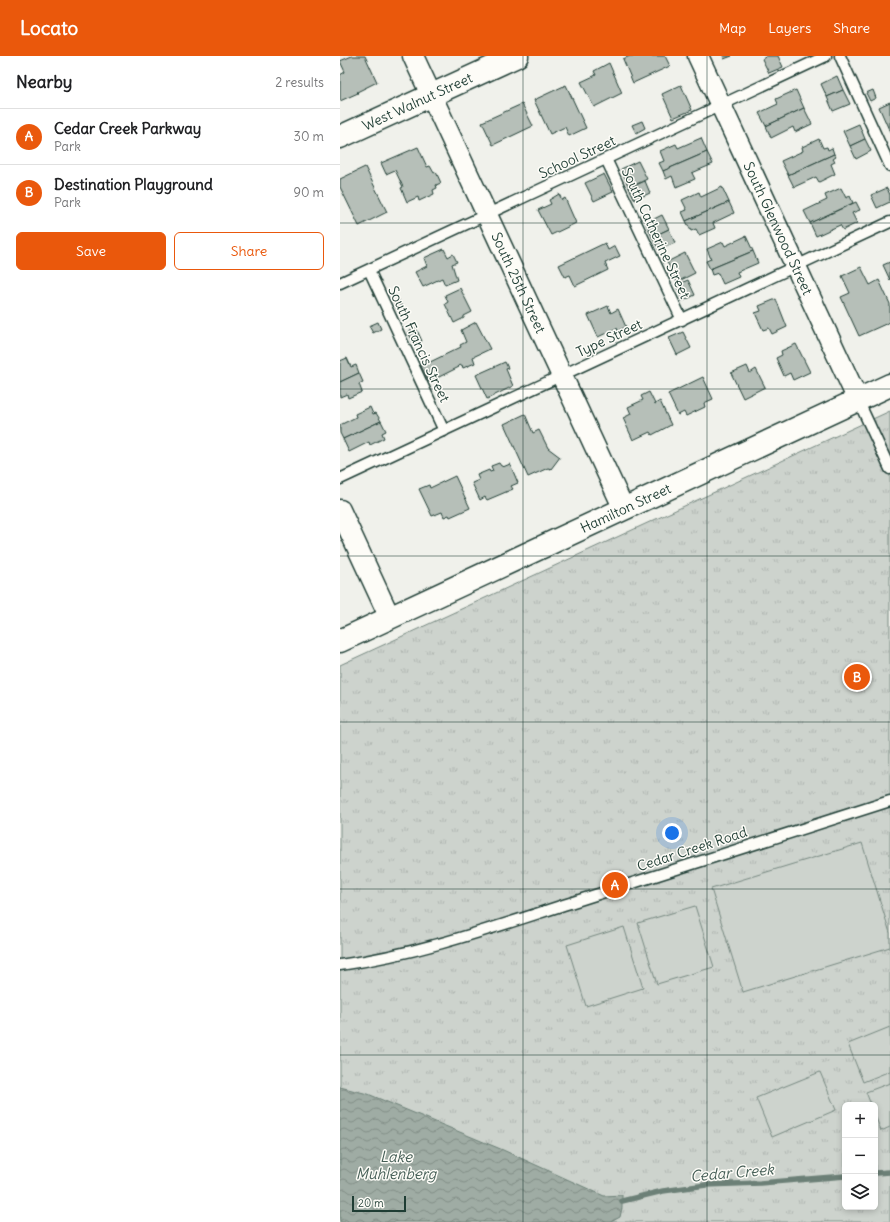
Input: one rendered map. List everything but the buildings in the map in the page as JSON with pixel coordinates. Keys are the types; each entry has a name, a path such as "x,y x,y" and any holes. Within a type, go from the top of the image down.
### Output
{"main road":[{"name":"West Walnut Street","path":"340,137 517,56"},
{"name":"Hamilton Street","path":"340,642 890,386"}],"street":[{"name":"South 25th Street","path":"413,56 624,509"},
{"name":"South Glenwood Street","path":"698,56 858,400"},
{"path":"340,510 390,618"}],"lane":[{"name":"School Street","path":"340,283 826,56"},
{"path":"840,56 890,166"},
{"name":"South Catherine Street","path":"606,159 682,320"},
{"name":"Type Street","path":"340,479 890,222"},
{"name":"South Francis Street","path":"369,270 444,431"},
{"path":"858,400 890,469"},
{"name":"Cedar Creek Road","path":"340,965 369,961 415,950 528,916 890,801"}],"green space":[{"path":"890,411 890,1222 340,1222 340,665"},
{"path":"862,843 890,933 890,947 743,992 711,889"},
{"path":"695,906 714,967 657,984 638,923"},
{"path":"624,927 643,988 586,1006 567,945"},
{"path":"890,1027 890,1071 863,1082 848,1044"},
{"path":"820,1072 836,1110 772,1137 756,1098"},
{"path":"890,1083 890,1127 881,1131 878,1123 878,1102 870,1102 866,1092"}],"water":[{"name":"Lake Muhlenberg","path":"340,1087 368,1094 503,1150 604,1196 622,1195 620,1217 611,1222 340,1222"}],"waterway":[{"name":"Cedar Creek","path":"878,1173 890,1172"},
{"name":"Cedar Creek","path":"622,1201 663,1191 706,1185 760,1183 842,1176"}],"place":[{"name":"Destination Playground","path":"857,677"},
{"name":"Cedar Creek Parkway","path":"615,885"}]}
